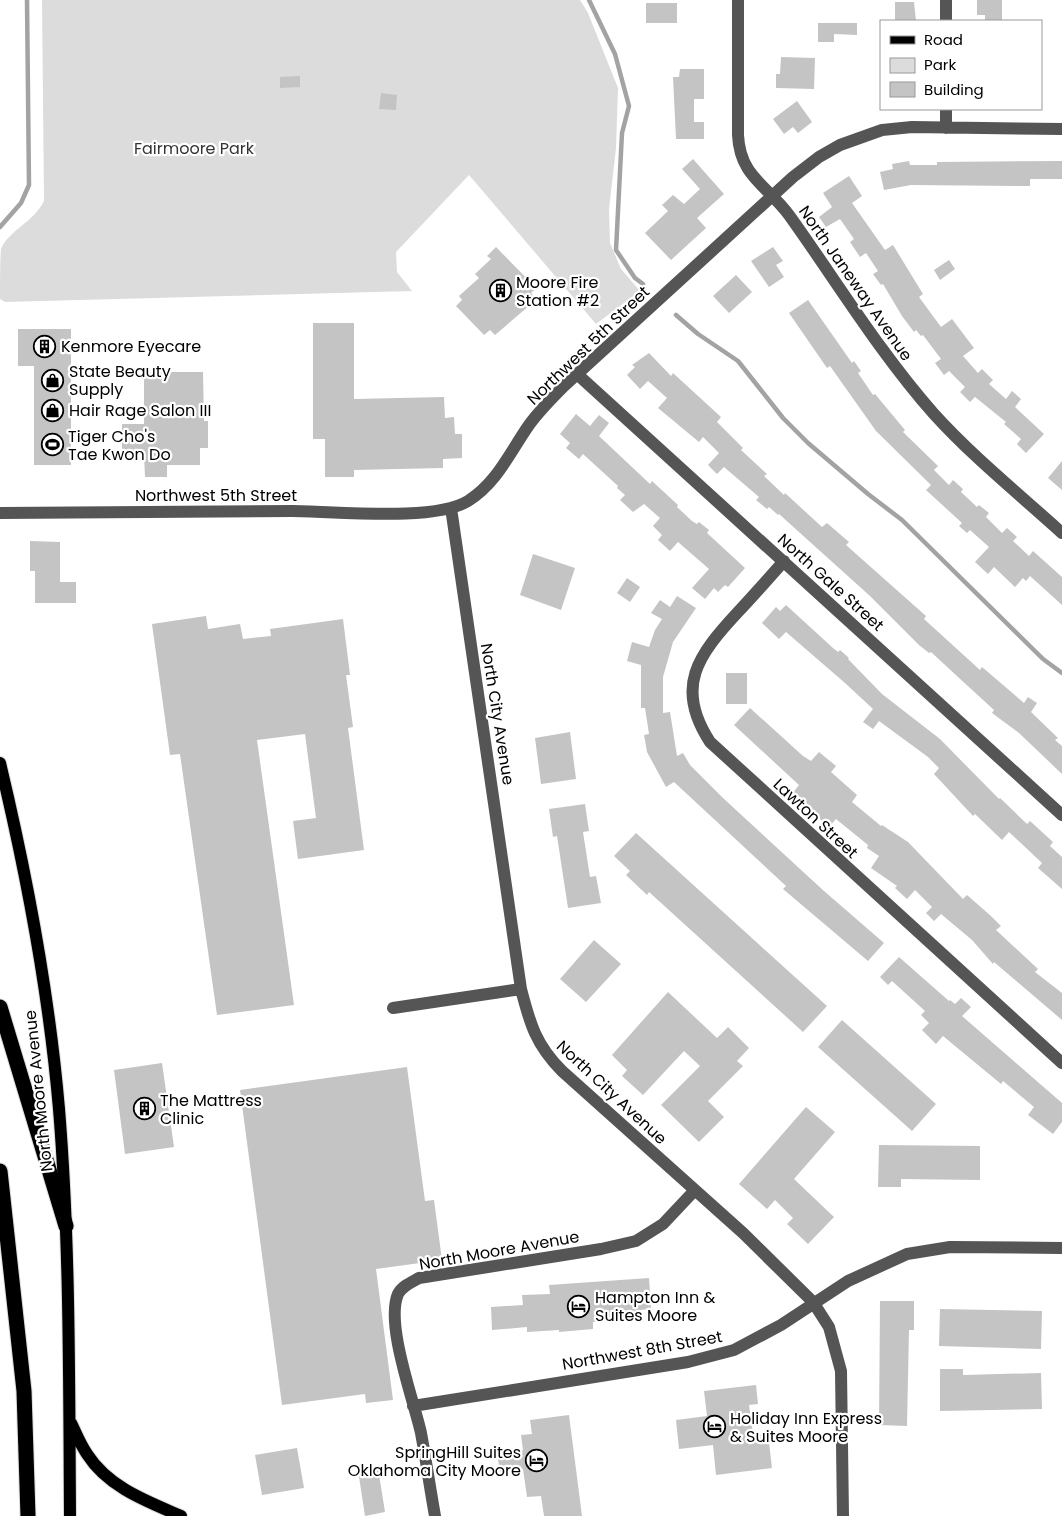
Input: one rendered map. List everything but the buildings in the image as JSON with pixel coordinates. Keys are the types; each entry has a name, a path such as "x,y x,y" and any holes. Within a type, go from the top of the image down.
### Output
{"highway":[{"path":"0,1007 66,1226"},
{"path":"0,1171 24,1391 28,1516"}],"main road":[{"name":"North Moore Avenue","path":"0,763 30,902 51,1038 59,1108 66,1226 70,1516"},
{"path":"69,1419 87,1455 106,1477 129,1493 181,1516"}],"street":[{"name":"North Janeway Avenue","path":"738,0 738,150 746,168 788,214 891,362 935,415 1062,533"},
{"path":"946,0 946,20"},
{"path":"946,110 946,128"},
{"name":"Northwest 5th Street","path":"0,513 284,511 428,513 466,503 486,488 503,467 530,424 577,374 772,197 819,157 854,139 882,130 900,128 1062,129"},
{"name":"North Gale Street","path":"577,374 1062,815"},
{"name":"North City Avenue","path":"451,508 521,989 529,1020 542,1048 562,1071 797,1283 813,1302 828,1327 841,1371 843,1516"},
{"name":"Lawton Street","path":"784,561 715,636 700,658 692,684 694,711 698,724 710,742 1062,1063"},
{"path":"393,1008 521,989"},
{"name":"North Moore Avenue","path":"435,1516 420,1431 405,1380 396,1320 398,1295 403,1288 419,1278 606,1248 636,1241 663,1224 695,1190"},
{"name":"Northwest 8th Street","path":"413,1406 712,1356 734,1350 756,1340 848,1281 907,1254 950,1247 1062,1248"}],"green space":[{"name":"Fairmoore Park","path":"42,0 580,0 588,13 618,88 616,148 609,209 610,243 621,269 640,291 596,324 469,175 396,252 397,272 412,291 5,302 0,299 1,249 10,236 34,215 44,201"}],"waterway":[{"path":"0,227 21,203 29,185 27,0"},
{"path":"589,0 615,54 629,106 622,133 616,250 635,278 643,284"},
{"path":"676,315 698,334 738,361 783,418 808,443 902,520 1043,659 1062,673"}],"place":[{"name":"Moore Fire Station #2","path":"500,291"},
{"name":"Kenmore Eyecare","path":"45,346"},
{"name":"State Beauty Supply","path":"53,380"},
{"name":"Hair Rage Salon III","path":"53,410"},
{"name":"Tiger Cho's Tae Kwon Do","path":"52,445"},
{"name":"The Mattress Clinic","path":"144,1109"},
{"name":"Hampton Inn & Suites Moore","path":"579,1306"},
{"name":"Holiday Inn Express & Suites Moore","path":"714,1427"},
{"name":"SpringHill Suites Oklahoma City Moore","path":"537,1461"}]}
